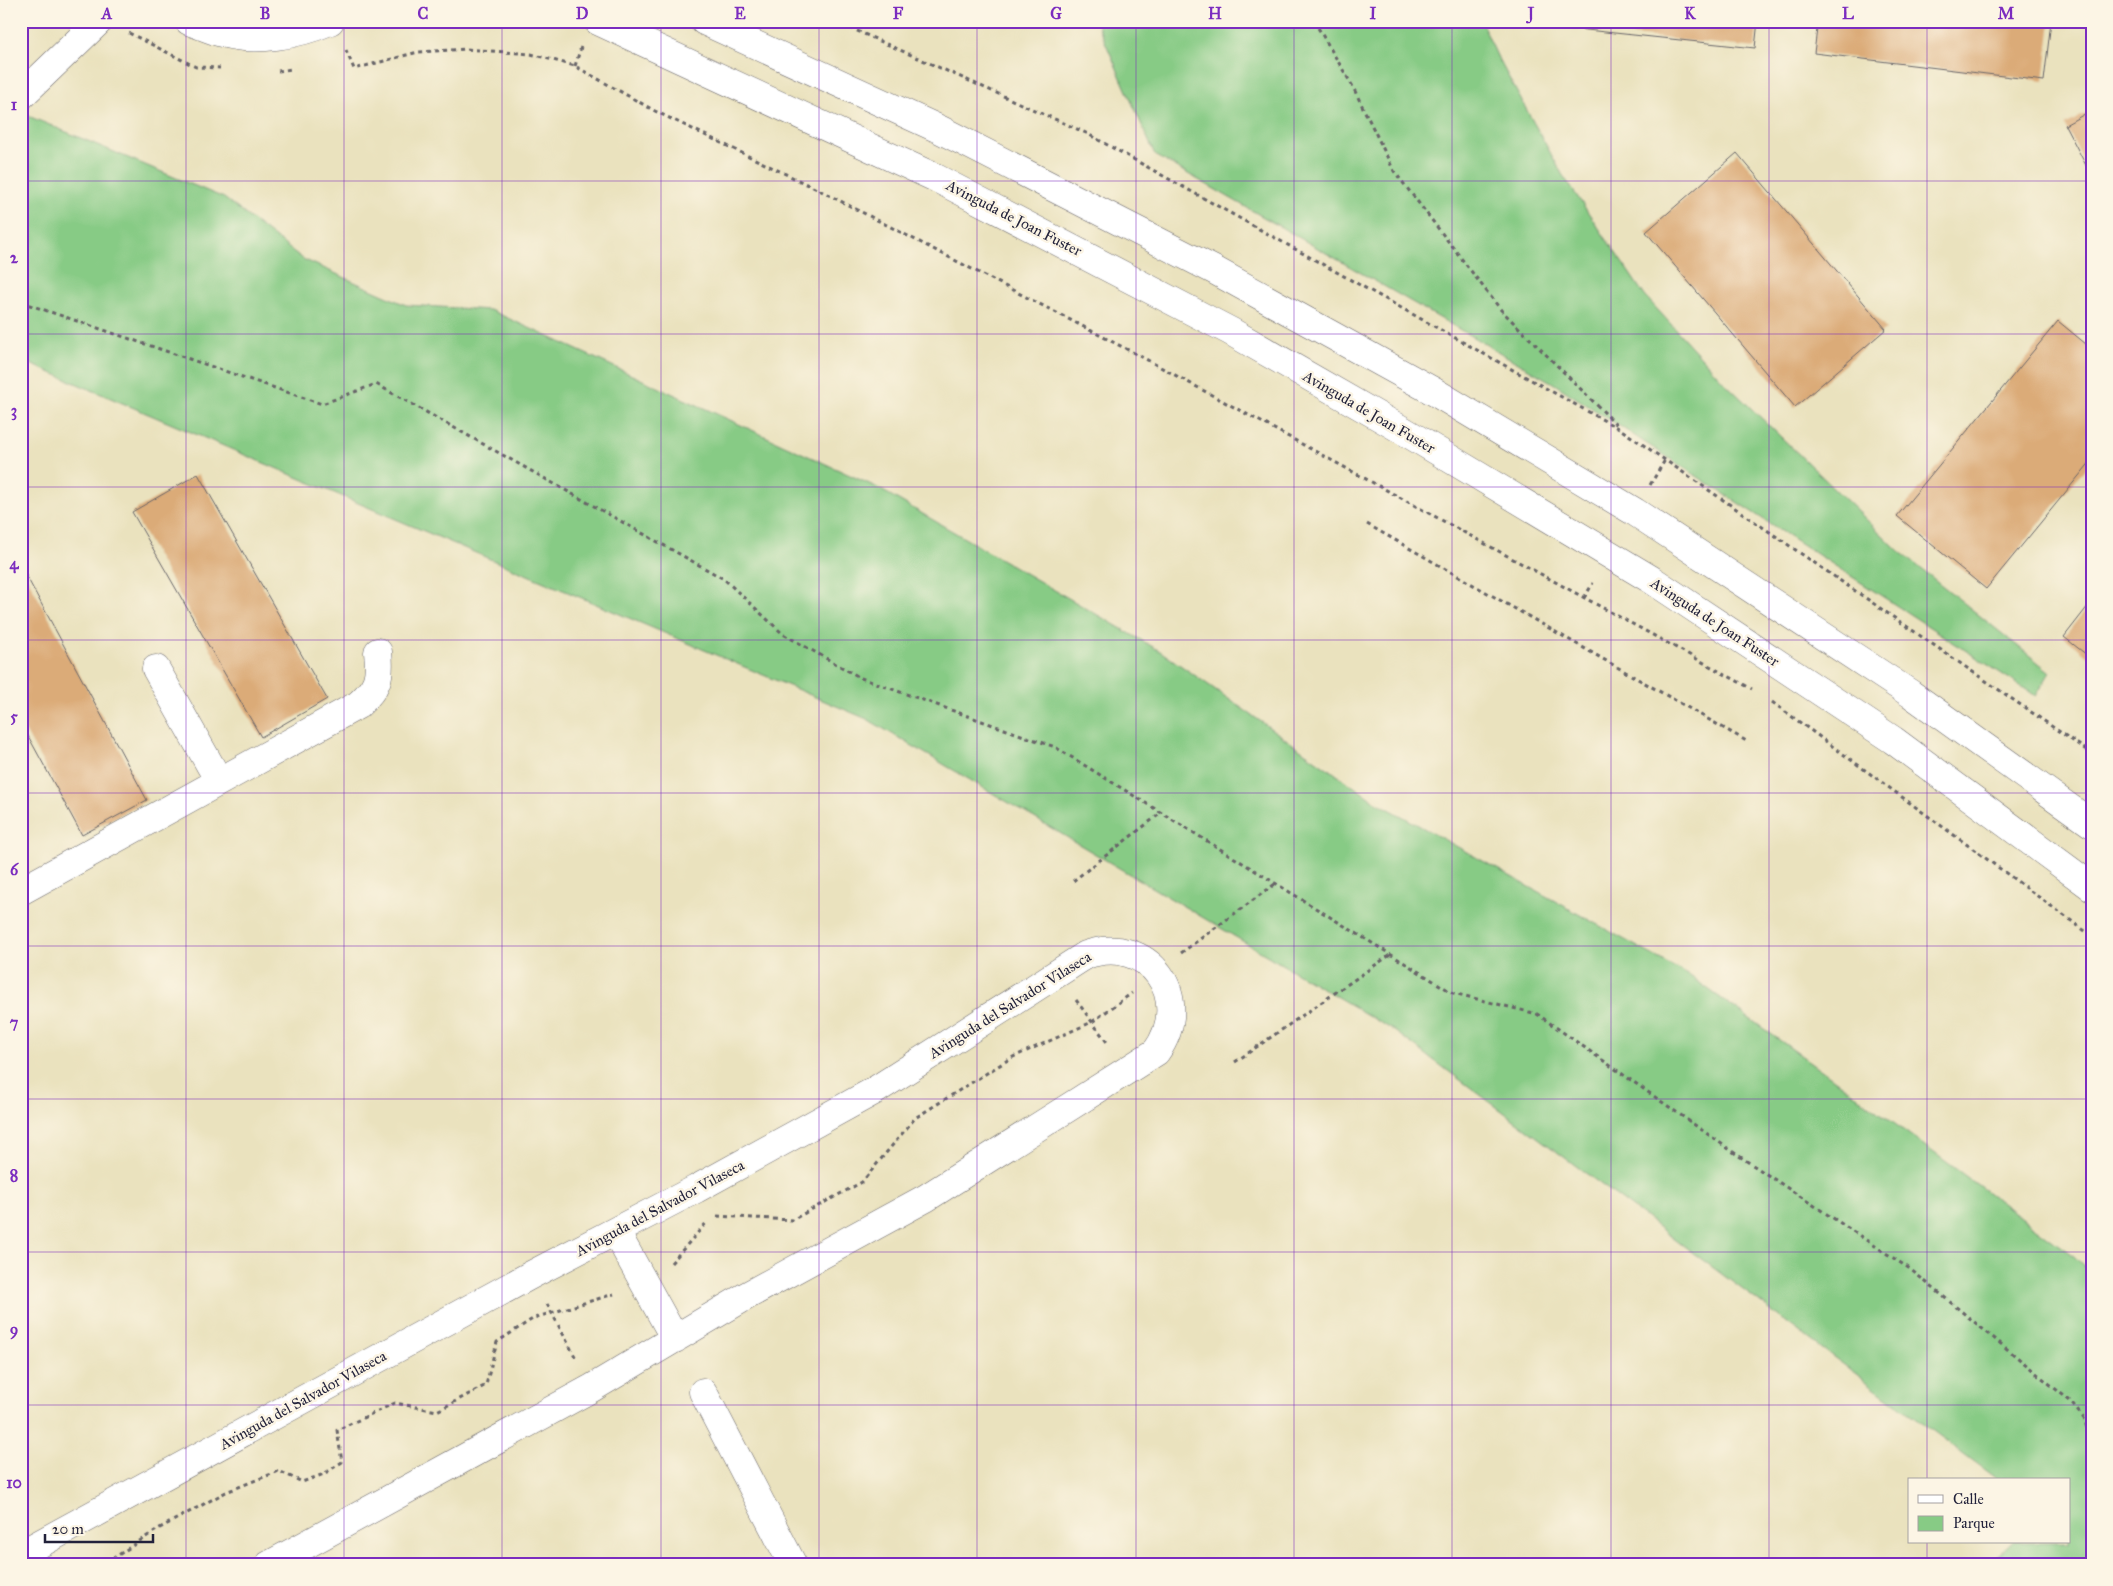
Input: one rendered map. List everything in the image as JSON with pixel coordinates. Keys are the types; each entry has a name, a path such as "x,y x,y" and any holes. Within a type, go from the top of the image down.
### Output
{"street":[{"path":"21,96 99,21"},
{"path":"189,21 224,34 250,37 275,36 311,29 330,21"},
{"name":"Avinguda de Joan Fuster","path":"598,21 936,178 1230,331 1396,426 1660,586 1893,740 2092,886"},
{"path":"704,21 941,130 1214,270 1433,391 1659,528 1912,694 2092,824"},
{"path":"21,891 358,705 370,694 378,681 380,668 378,652"},
{"path":"156,669 219,781"},
{"name":"Avinguda del Salvador Vilaseca","path":"21,1554 874,1091 1086,955 1097,951 1120,950 1142,959 1159,974 1169,996 1171,1008 1168,1031 1156,1052 926,1198 748,1295 592,1388 269,1565"},
{"path":"616,1232 675,1339"},
{"path":"703,1392 793,1565"}],"path":[{"path":"835,21 1086,133 1623,431 2092,754"},
{"path":"1314,21 1352,85 1394,171 1501,310 1623,431"},
{"path":"122,39 128,33 196,67 226,68"},
{"path":"344,44 354,69 418,52 466,49 531,54 575,66 655,111 821,191 1140,356 1759,692"},
{"path":"339,54 347,52"},
{"path":"274,71 284,71 300,66"},
{"path":"21,302 322,404 376,384 724,578 783,634 861,678 1055,747 1453,993 1537,1014 1736,1154 1910,1269 2069,1400 2085,1420 2092,1450"},
{"path":"1366,524 1748,742"},
{"path":"1767,698 2092,936"},
{"path":"1073,881 1161,813"},
{"path":"665,1270 713,1216 792,1220 862,1182 916,1118 1011,1058 1092,1022 1159,974 1178,955 1275,884"},
{"path":"1235,1062 1390,955"},
{"path":"1073,996 1110,1046"},
{"path":"109,1565 109,1561 158,1529 226,1492 278,1471 302,1482 324,1474 342,1462 336,1430 360,1417 395,1403 437,1411 486,1385 497,1342 534,1318 620,1292"},
{"path":"544,1299 581,1367"}],"green space":[{"path":"1096,21 1481,21 1498,58 1562,174 1645,296 1724,382 1899,551 2050,672 2036,696 1553,383 1155,155"},
{"path":"21,113 224,198 303,259 406,305 490,310 876,487 1160,651 1373,800 1690,976 1845,1087 2075,1257 2092,1274 2092,1565 1987,1565 2012,1544 2070,1544 2070,1478 1996,1478 1393,1030 867,719 21,360"}],"building":[{"path":"1521,21 1758,21 1755,48 1521,23"},
{"path":"1818,21 2051,21 2044,81 1814,53"},
{"path":"2092,110 2092,177 2065,125"},
{"path":"1737,153 1886,329 1795,407 1646,232"},
{"path":"2058,321 2092,349 2092,460 1986,589 1897,516"},
{"path":"198,474 327,699 261,737 132,512"},
{"path":"21,566 147,800 82,835 21,723"},
{"path":"2092,601 2092,659 2064,637"}]}
